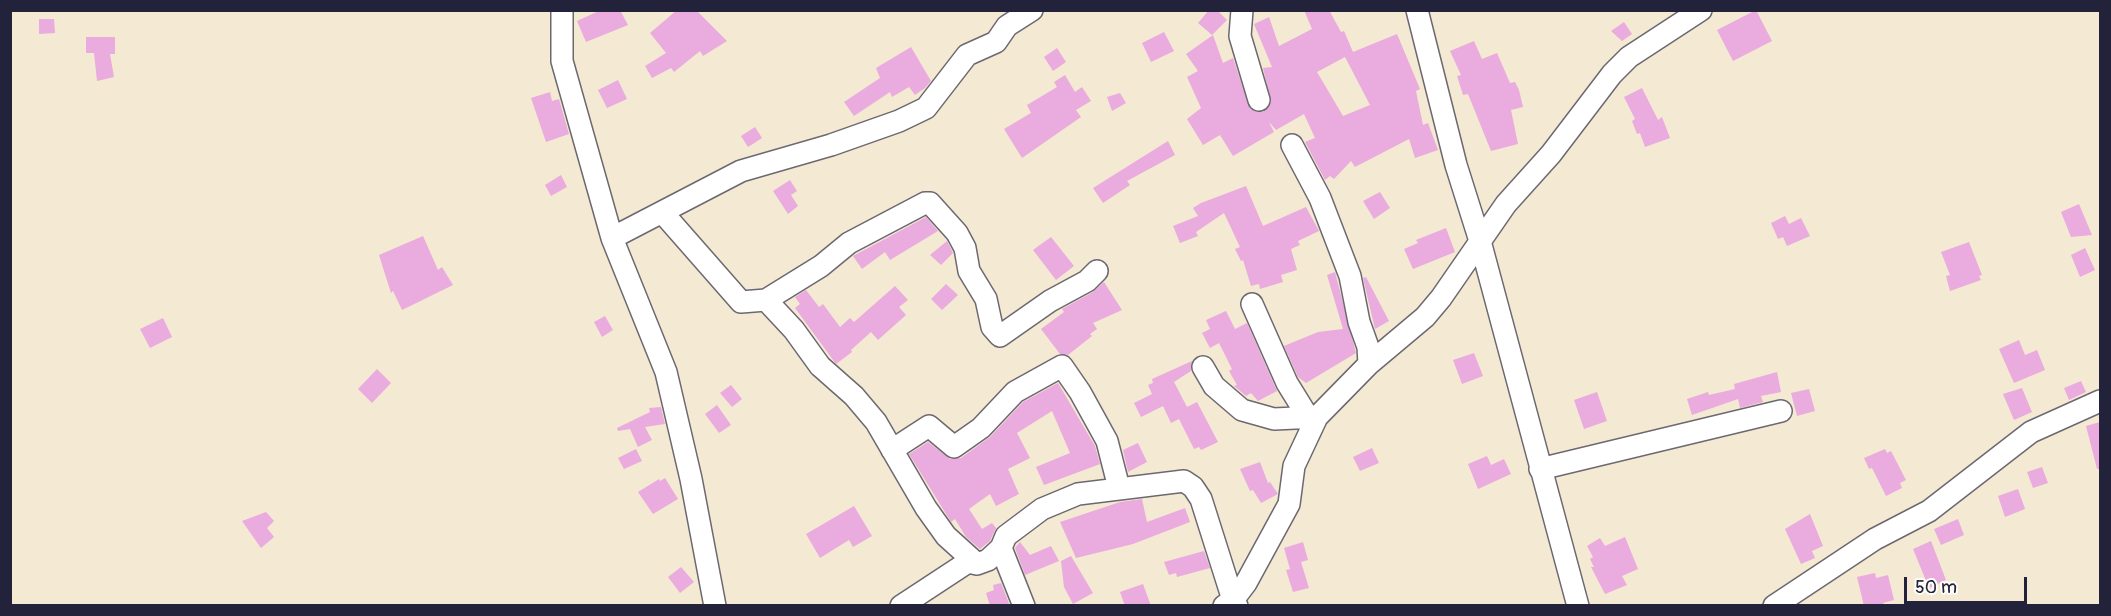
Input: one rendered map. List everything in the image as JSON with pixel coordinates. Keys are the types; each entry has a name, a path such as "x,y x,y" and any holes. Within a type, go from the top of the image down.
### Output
{"street":[{"path":"562,10 562,61 612,238 666,372 691,479 715,606"},
{"path":"612,238 741,171 831,145 899,122 926,108 967,55 996,42 1007,26 1032,10"},
{"path":"1242,10 1240,36 1259,100"},
{"path":"1418,10 1456,165 1480,241 1578,606"},
{"path":"1232,604 1289,504 1294,466 1313,417 1369,364 1425,317 1442,298 1506,204 1551,154 1612,74 1629,57 1701,10"},
{"path":"1292,145 1320,198 1350,276 1359,322 1368,347 1369,364"},
{"path":"662,212 741,302 766,300 821,266 849,243 925,203 930,203 957,233 965,248 969,271 986,299 992,327 1000,336 1050,300 1087,281 1097,271"},
{"path":"766,300 794,330 820,366 854,396 876,422 926,508 946,536 977,564"},
{"path":"1252,304 1287,383 1313,417"},
{"path":"892,450 929,426 954,447 981,428 1015,392 1062,366 1080,392 1107,441 1119,488"},
{"path":"1203,367 1214,386 1242,411 1274,419 1313,417"},
{"path":"1774,606 1875,539 1929,511 2031,432 2100,401"},
{"path":"1540,469 1781,411"},
{"path":"901,606 968,562 977,564 988,560 1001,548 1006,536 1042,508 1078,494 1119,488 1147,488 1184,481 1193,486 1201,500 1232,604"},
{"path":"1001,548 1024,606"}],"building":[{"path":"601,10 620,10 628,25 586,42 577,21"},
{"path":"677,10 696,10 727,41 703,56 700,51 674,72 671,68 652,78 645,66 666,53 650,33"},
{"path":"1209,10 1217,10 1227,20 1212,35 1198,23"},
{"path":"1304,10 1329,10 1341,32 1344,31 1353,52 1397,34 1420,89 1416,91 1423,125 1428,123 1438,150 1415,158 1409,139 1355,167 1351,161 1334,179 1330,176 1325,180 1305,142 1315,138 1304,114 1276,130 1269,122 1274,132 1233,156 1220,135 1203,145 1187,119 1201,108 1187,77 1198,71 1186,54 1213,35 1223,63 1233,58 1250,109 1263,112 1271,102 1263,68 1272,67 1254,24 1269,17 1279,46 1312,29","holes":["1345,57 1370,105 1343,116 1317,72"]},
{"path":"1756,10 1772,41 1733,61 1717,30"},
{"path":"39,19 54,19 55,33 39,34"},
{"path":"1624,22 1632,34 1622,41 1611,31"},
{"path":"1164,32 1174,51 1151,62 1142,43"},
{"path":"86,37 115,37 115,54 110,54 114,77 97,81 94,53 86,53"},
{"path":"1474,41 1482,59 1497,53 1510,83 1515,82 1519,90 1523,107 1511,110 1518,144 1491,151 1468,94 1463,95 1457,76 1461,75 1450,51"},
{"path":"911,47 931,81 915,95 909,87 892,97 890,92 854,116 844,102 880,78 876,68"},
{"path":"1057,48 1066,62 1053,71 1044,57"},
{"path":"1065,75 1075,92 1082,87 1091,101 1076,110 1081,117 1022,158 1004,129 1031,113 1027,105 1057,87 1054,82"},
{"path":"618,80 627,99 607,108 598,90"},
{"path":"1642,88 1658,120 1662,117 1670,138 1645,147 1640,133 1637,134 1632,121 1635,119 1624,97"},
{"path":"550,92 552,101 559,99 569,134 546,142 531,98"},
{"path":"1120,93 1126,103 1112,111 1107,97"},
{"path":"755,127 762,138 748,147 741,136"},
{"path":"1168,141 1175,155 1127,181 1130,185 1103,203 1093,188"},
{"path":"561,175 567,187 551,196 545,185"},
{"path":"790,180 797,191 791,195 798,206 788,214 773,191"},
{"path":"1246,186 1263,226 1306,207 1319,231 1298,241 1300,245 1291,249 1297,270 1281,275 1283,282 1260,289 1259,284 1251,286 1243,260 1241,261 1235,249 1240,247 1224,213 1196,232 1198,236 1180,243 1173,226 1198,216 1193,208 1201,203"},
{"path":"1380,192 1390,208 1374,219 1363,201"},
{"path":"2079,204 2092,235 2071,237 2061,212"},
{"path":"1785,216 1789,224 1801,218 1810,236 1787,246 1783,237 1778,239 1771,223"},
{"path":"926,217 938,231 890,260 885,252 862,269 853,256"},
{"path":"1446,228 1455,252 1413,269 1404,249 1418,243 1416,240"},
{"path":"423,236 438,270 442,267 453,285 402,310 393,291 391,293 379,255"},
{"path":"1051,237 1074,266 1056,280 1033,250"},
{"path":"947,241 953,253 941,265 930,255"},
{"path":"1969,242 1982,275 1979,276 1981,280 1950,291 1946,276 1950,275 1941,252"},
{"path":"2085,248 2095,270 2080,277 2071,255"},
{"path":"1335,272 1356,353 1306,383 1298,377 1284,346 1318,332 1343,329 1327,275"},
{"path":"1366,277 1389,321 1375,329 1363,278"},
{"path":"1104,282 1122,310 1093,323 1097,329 1090,334 1092,336 1068,355 1060,354 1041,329 1064,312 1062,309 1093,292"},
{"path":"946,284 958,295 942,310 931,299"},
{"path":"895,286 908,300 899,307 906,315 878,340 871,332 851,350 852,352 836,364 795,308 800,304 795,297 806,290 819,307 823,304 840,327 850,318 854,322"},
{"path":"1226,311 1235,329 1247,323 1277,391 1258,401 1251,393 1246,396 1234,386 1237,385 1229,371 1232,369 1219,343 1210,348 1202,333 1210,329 1206,320"},
{"path":"605,316 613,330 602,337 594,322"},
{"path":"163,318 172,337 150,348 140,329"},
{"path":"2019,340 2025,355 2037,350 2045,370 2014,383 1999,349"},
{"path":"1474,353 1483,376 1462,384 1453,360"},
{"path":"1192,361 1191,371 1174,382 1187,407 1197,402 1218,442 1201,450 1199,447 1194,449 1179,419 1171,423 1163,406 1141,417 1134,403 1152,394 1148,385 1153,383 1152,379"},
{"path":"377,369 391,383 372,403 358,389"},
{"path":"1777,372 1781,392 1761,396 1763,402 1740,408 1738,399 1692,415 1687,399 1708,392 1709,395 1735,389 1734,384"},
{"path":"2081,381 2086,392 2069,400 2064,388"},
{"path":"1058,383 1095,446 1100,464 1044,485 1036,467 1070,453 1052,411 1017,433 1030,458 1008,469 1019,494 996,506 990,494 969,509 982,529 992,523 996,528 990,541 980,549 966,537 955,519 951,522 909,454 928,442 950,459 961,458 990,437 1023,402"},
{"path":"731,385 742,399 732,407 720,393"},
{"path":"2022,388 2032,412 2014,420 2003,394"},
{"path":"1809,389 1815,411 1797,416 1791,393"},
{"path":"1597,392 1607,421 1584,429 1574,400"},
{"path":"717,405 731,425 719,433 705,414"},
{"path":"661,407 665,424 645,427 652,440 638,447 630,429 618,431 617,428 650,412 649,408"},
{"path":"2100,422 2100,469 2097,469 2086,426"},
{"path":"1138,443 1147,462 1128,472 1123,450"},
{"path":"1372,448 1379,463 1360,471 1353,457"},
{"path":"636,449 642,461 624,469 618,458"},
{"path":"1885,449 1887,453 1891,451 1906,480 1900,483 1902,488 1886,496 1872,468 1869,469 1864,458"},
{"path":"1487,456 1491,465 1504,459 1511,474 1478,489 1468,464"},
{"path":"1260,462 1268,483 1270,482 1278,494 1261,503 1253,490 1250,491 1240,469"},
{"path":"2042,467 2048,483 2033,488 2027,472"},
{"path":"665,478 678,499 653,514 638,492 659,479 660,481"},
{"path":"2018,489 2025,509 2005,517 1998,496"},
{"path":"1142,499 1147,522 1185,508 1190,522 1133,544 1076,558 1060,522 1120,502"},
{"path":"854,506 872,536 853,547 849,540 820,558 806,534"},
{"path":"266,512 274,521 267,528 274,537 261,548 242,521"},
{"path":"1810,514 1823,546 1812,551 1815,558 1801,564 1785,529"},
{"path":"1958,519 1964,535 1941,545 1934,529"},
{"path":"1625,537 1638,569 1622,576 1627,585 1605,594 1591,567 1594,567 1590,559 1593,557 1587,546 1600,538 1605,546"},
{"path":"1931,541 1946,580 1929,588 1913,549"},
{"path":"1020,542 1030,555 1051,546 1059,561 1025,575 1015,548"},
{"path":"1303,542 1308,560 1301,562 1309,588 1293,592 1286,570 1290,569 1284,548"},
{"path":"1204,551 1210,568 1177,577 1176,573 1169,575 1164,562"},
{"path":"1071,556 1093,593 1073,604 1064,587 1061,561"},
{"path":"681,567 694,582 680,593 668,577"},
{"path":"1875,573 1876,578 1888,575 1894,600 1883,603 1885,606 1864,606 1857,577"},
{"path":"1001,583 1010,606 990,606 986,593 994,590 993,585"},
{"path":"1143,584 1151,606 1125,606 1120,592"}]}
